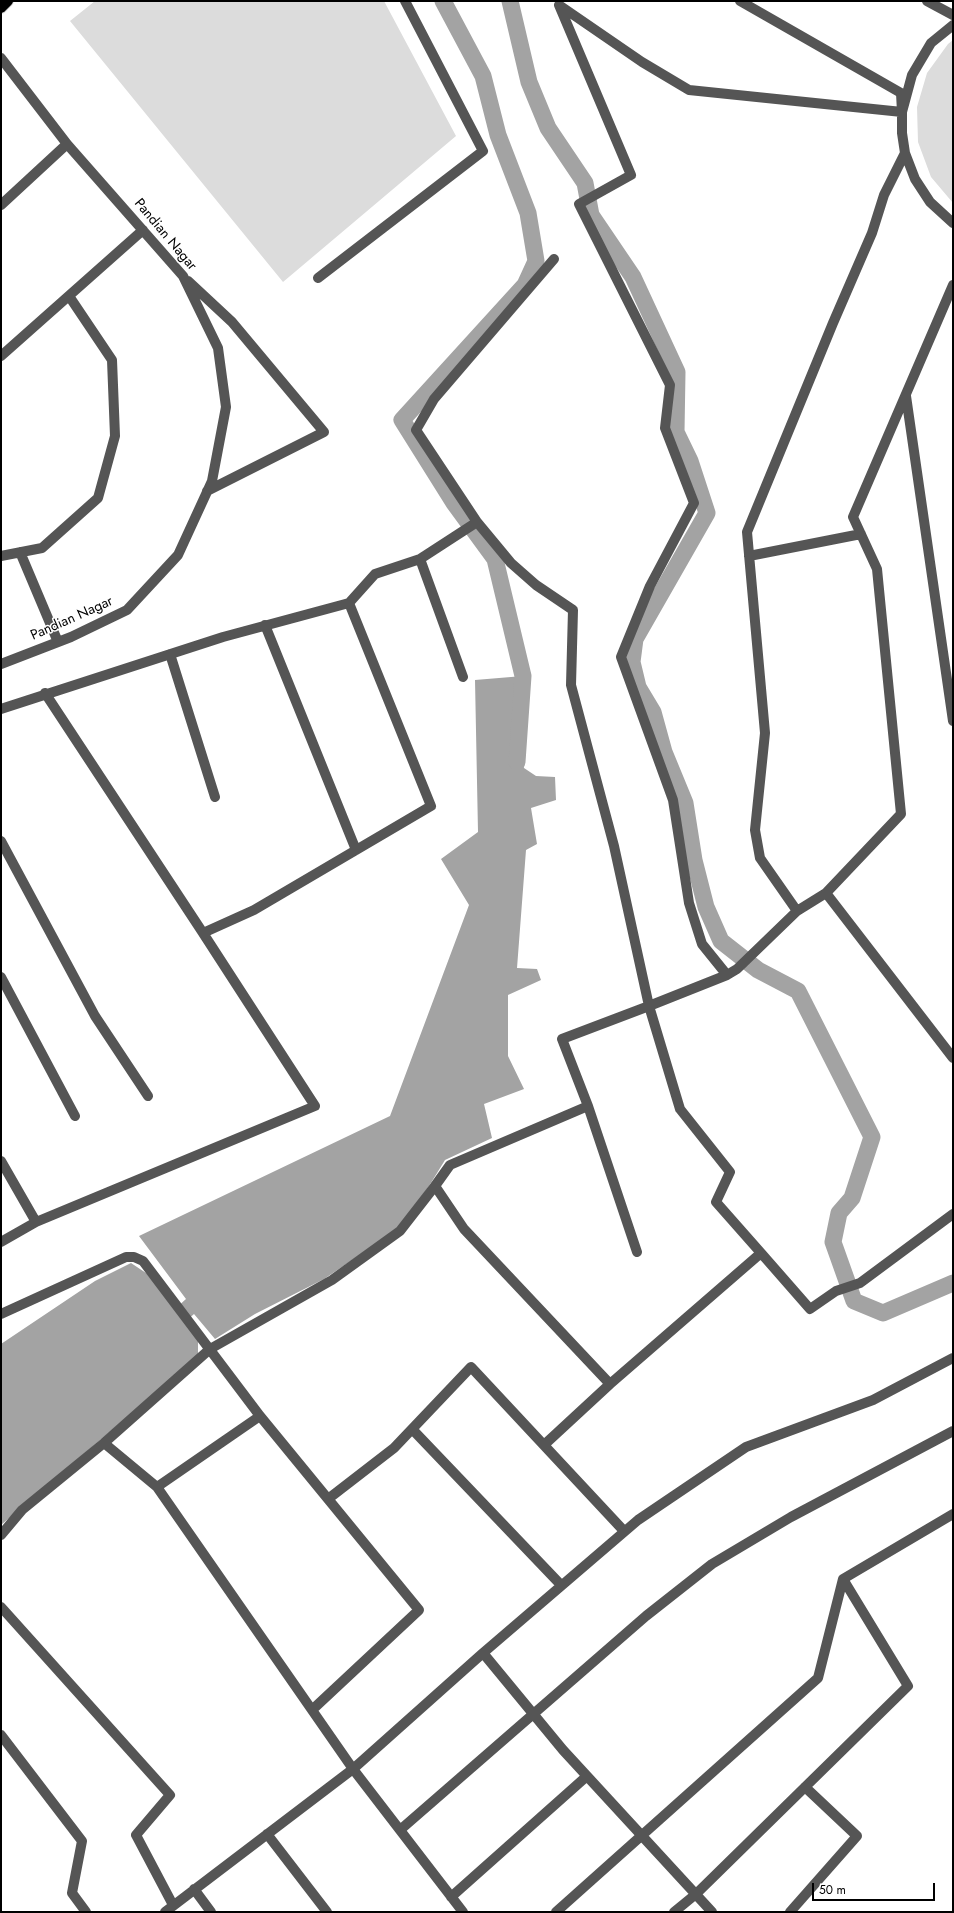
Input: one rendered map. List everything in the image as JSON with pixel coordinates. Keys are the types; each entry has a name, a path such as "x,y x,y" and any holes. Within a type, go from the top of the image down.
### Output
{"main road":[{"path":"1,8 8,1"}],"street":[{"path":"318,278 483,151 405,1"},
{"path":"740,1 901,93 902,133 905,153 915,179 930,202 953,223"},
{"path":"927,1 953,15"},
{"path":"944,1 953,11"},
{"path":"559,3 642,62 689,90 902,112"},
{"path":"559,3 631,175 605,191 579,204 670,386 665,428 694,503 650,586 621,657 673,800 689,903 702,944 726,976"},
{"path":"902,112 912,75 932,43 953,25"},
{"name":"Pandian Nagar","path":"1,664 58,642 127,610 178,555 212,481 226,407 218,348 183,276 67,144 3,64"},
{"path":"1,205 67,144"},
{"path":"797,911 760,858 755,830 765,734 747,532 832,323 872,233 884,195 905,153"},
{"path":"1,356 143,230"},
{"path":"554,259 434,399 416,430 472,525 536,586 573,610 571,685 614,846 650,1006 680,1109 730,1172 716,1202 810,1309 836,1291 860,1283 953,1214"},
{"path":"183,276 232,322 324,432 207,491"},
{"path":"637,1252 588,1106 562,1039 726,976 737,969 797,911 826,893 901,814 877,569 853,517 953,285"},
{"path":"1,556 42,548 98,498 115,436 112,360 69,296"},
{"path":"906,396 953,721"},
{"path":"1,709 265,625 349,603 375,574 420,559 472,525"},
{"path":"749,556 861,534"},
{"path":"20,552 58,642"},
{"path":"420,559 463,677"},
{"path":"203,933 254,910 431,806 349,603"},
{"path":"265,625 356,850"},
{"path":"170,654 215,797"},
{"path":"1,1242 36,1222 315,1106 45,694"},
{"path":"1,841 95,1016 148,1096"},
{"path":"826,893 953,1058"},
{"path":"1,977 74,1116"},
{"path":"1,1535 22,1510 104,1443 208,1346 332,1280 400,1231 450,1165 588,1106"},
{"path":"1,1161 36,1222"},
{"path":"435,1186 464,1229 610,1384"},
{"path":"544,1445 610,1384 761,1254"},
{"path":"1,1314 126,1258 134,1257 142,1261 260,1416 419,1610 312,1710"},
{"path":"165,1912 353,1769 561,1585 624,1531 644,1516 746,1447 873,1400 953,1358"},
{"path":"328,1499 394,1448 471,1367 624,1531"},
{"path":"157,1487 260,1416"},
{"path":"412,1429 561,1585"},
{"path":"400,1830 646,1616 712,1564 790,1517 953,1431"},
{"path":"104,1443 157,1487 353,1769 463,1912"},
{"path":"556,1912 818,1678 843,1580 953,1514"},
{"path":"674,1912 696,1894 908,1686 843,1580"},
{"path":"1,1606 170,1795 136,1835 173,1906"},
{"path":"483,1653 587,1776 712,1912"},
{"path":"1,1735 82,1841 72,1893 86,1912"},
{"path":"451,1897 587,1776"},
{"path":"790,1912 858,1836 805,1787"},
{"path":"267,1834 327,1912"},
{"path":"194,1889 211,1912"}],"shaded area":[{"path":"95,1 384,1 456,136 283,282 70,21"},
{"path":"953,40 953,203 931,177 918,142 917,107 927,73 948,44"},
{"path":"523,676 518,737 524,768 536,776 555,777 556,800 531,808 537,844 526,850 517,968 537,969 541,980 508,995 508,1056 524,1089 484,1104 492,1138 445,1160 429,1186 398,1229 324,1279 255,1314 215,1339 194,1314 185,1322 198,1341 198,1356 1,1525 1,1344 95,1281 131,1263 146,1273 176,1308 186,1299 139,1236 390,1116 469,905 441,859 478,832 475,680"}],"waterway":[{"path":"443,1 483,76 498,135 528,213 536,261 525,285 402,420 454,503 495,559 523,676 517,762"},
{"path":"510,1 529,82 548,128 585,183 591,215 633,277 677,372 676,432 690,461 707,513 635,639 632,662 638,687 653,712 664,752 685,803 694,860 706,907 721,941 758,970 798,991 872,1137 852,1198 839,1213 833,1242 854,1301 883,1313 953,1283"}]}
